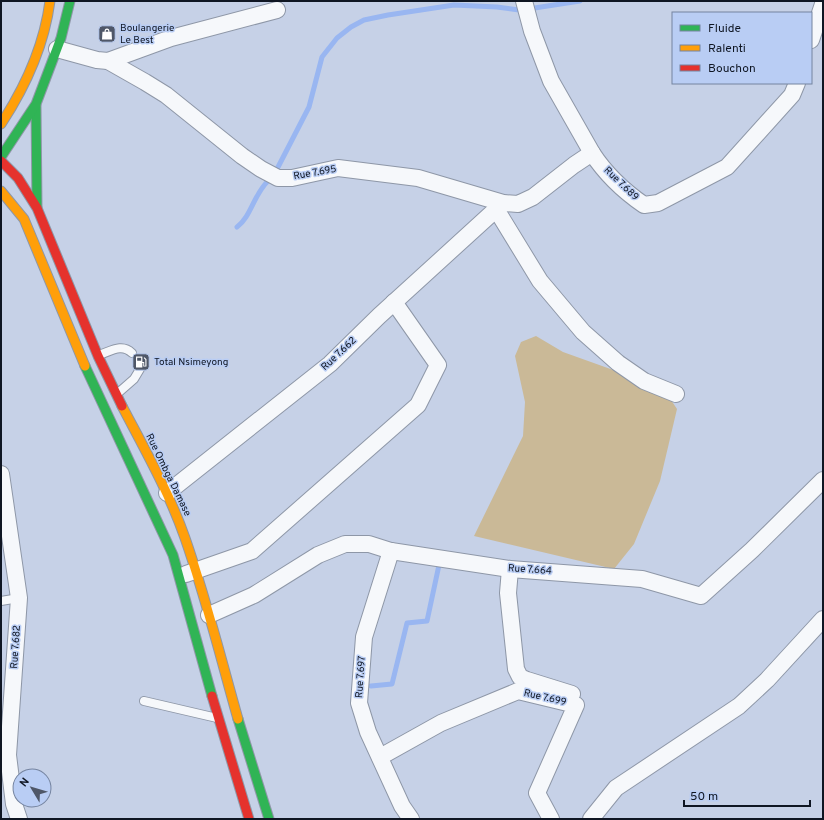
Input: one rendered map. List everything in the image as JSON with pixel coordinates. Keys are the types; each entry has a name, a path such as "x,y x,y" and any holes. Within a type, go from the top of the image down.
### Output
{"main road":[{"path":"1,124 17,100 31,71 45,34 50,1"},
{"path":"1,157 36,104 57,49 70,1"},
{"path":"36,104 35,126 37,208"},
{"name":"Rue Ombga Damase","path":"1,161 18,178 37,208 98,356 167,494 185,538 209,615 241,731 269,819"},
{"path":"1,191 16,206 24,219 87,370 173,555 249,819"},
{"path":"9,214 24,219"}],"street":[{"name":"Rue 7.689","path":"524,1 532,31 551,81 592,154 597,161 634,198 644,205 658,203 727,167 792,95 797,84"},
{"path":"812,37 823,4"},
{"path":"108,61 171,38 277,10"},
{"name":"Rue 7.695","path":"57,49 97,60 108,61 166,95 242,156 278,178 292,178 338,168 368,171 418,178 500,206 518,204 533,197 592,154"},
{"path":"500,206 540,281 583,332 618,363 644,381 676,394"},
{"name":"Rue 7.662","path":"167,494 330,364 394,302 500,206"},
{"path":"178,576 252,551 418,405 438,365 394,302"},
{"name":"Rue 7.682","path":"1,474 19,598 5,754 14,804 19,819"},
{"name":"Rue 7.664","path":"209,615 254,595 318,555 345,544 368,544 391,551 510,569 642,579 701,596 752,550 823,480"},
{"name":"Rue 7.697","path":"391,551 364,637 359,703 362,718 402,806 411,819"},
{"path":"510,569 508,593 516,669 520,677 576,695"},
{"path":"591,819 616,788 739,706 767,680 823,619"},
{"name":"Rue 7.699","path":"380,757 441,723 518,691 576,705 537,793 551,819"}],"lane":[{"path":"98,356 121,347 126,348 132,353"},
{"path":"116,394 134,379 140,369"},
{"path":"1,601 19,598"},
{"path":"144,701 219,719"}],"shaded area":[{"path":"536,336 563,352 644,381 669,397 677,409 660,481 634,544 614,569 474,536 523,436 525,402 515,356 521,342"}],"waterway":[{"path":"528,9 580,1"},
{"path":"276,171 309,107 322,57 337,38 351,27 364,20 454,5 497,7 519,10"},
{"path":"237,227 242,223 259,192 268,181"},
{"path":"371,686 392,684 407,623 427,621 439,565"}],"traffic: fast":[{"path":"1,157 36,104 61,38 70,1"},
{"path":"36,106 37,207"},
{"path":"85,366 173,555 212,696"},
{"path":"238,719 269,819"}],"traffic: slow":[{"path":"1,124 33,66 43,34 50,1"},
{"path":"1,191 24,219 85,366"},
{"path":"122,406 148,455 179,521 207,606 238,719"}],"traffic: jam":[{"path":"1,161 18,178 37,208 98,356 122,406"},
{"path":"212,696 249,819"}],"place":[{"name":"Boulangerie Le Best","path":"107,34"},
{"name":"Total Nsimeyong","path":"141,362"}]}
